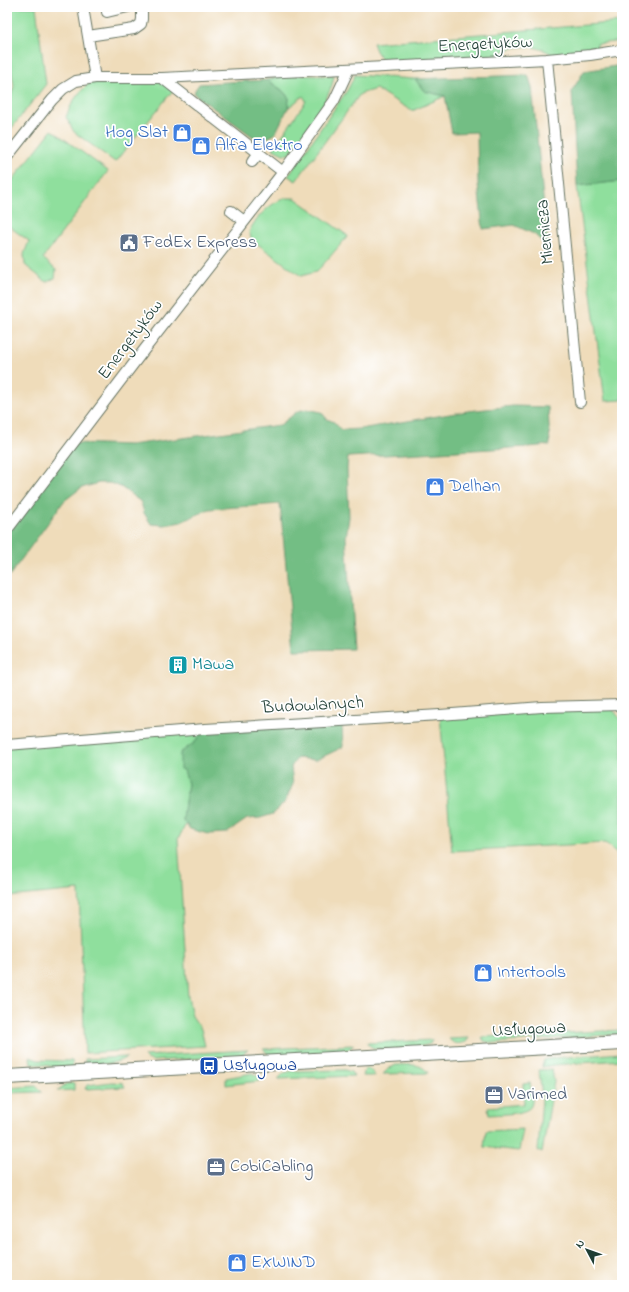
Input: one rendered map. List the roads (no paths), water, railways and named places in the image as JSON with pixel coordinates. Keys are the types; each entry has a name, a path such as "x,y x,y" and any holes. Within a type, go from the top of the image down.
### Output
{"street":[{"path":"83,7 95,78"},
{"path":"107,12 128,7"},
{"path":"88,36 134,30 141,24 142,7"},
{"name":"Energetyków","path":"7,157 52,100 63,89 76,81 95,78 162,78 547,59 622,50"},
{"name":"Miernicza","path":"547,59 580,402"},
{"name":"Energetyków","path":"7,530 283,172 334,101 349,69"},
{"path":"162,78 283,172"},
{"path":"252,162 259,152"},
{"path":"231,211 244,221"},
{"name":"Budowlanych","path":"7,745 205,729 427,716 542,707 622,705"},
{"name":"Usługowa","path":"7,1076 622,1043"}],"place":[{"name":"Hog Slat","path":"182,133"},
{"name":"Alfa Elektro","path":"201,146"},
{"name":"FedEx Express","path":"129,243"},
{"name":"Delhan","path":"435,487"},
{"name":"Mawa","path":"178,665"},
{"name":"Intertools","path":"483,973"},
{"name":"Usługowa","path":"209,1066"},
{"name":"Varimed","path":"494,1095"},
{"name":"CobiCabling","path":"216,1167"},
{"name":"EXWIND","path":"237,1263"}]}
